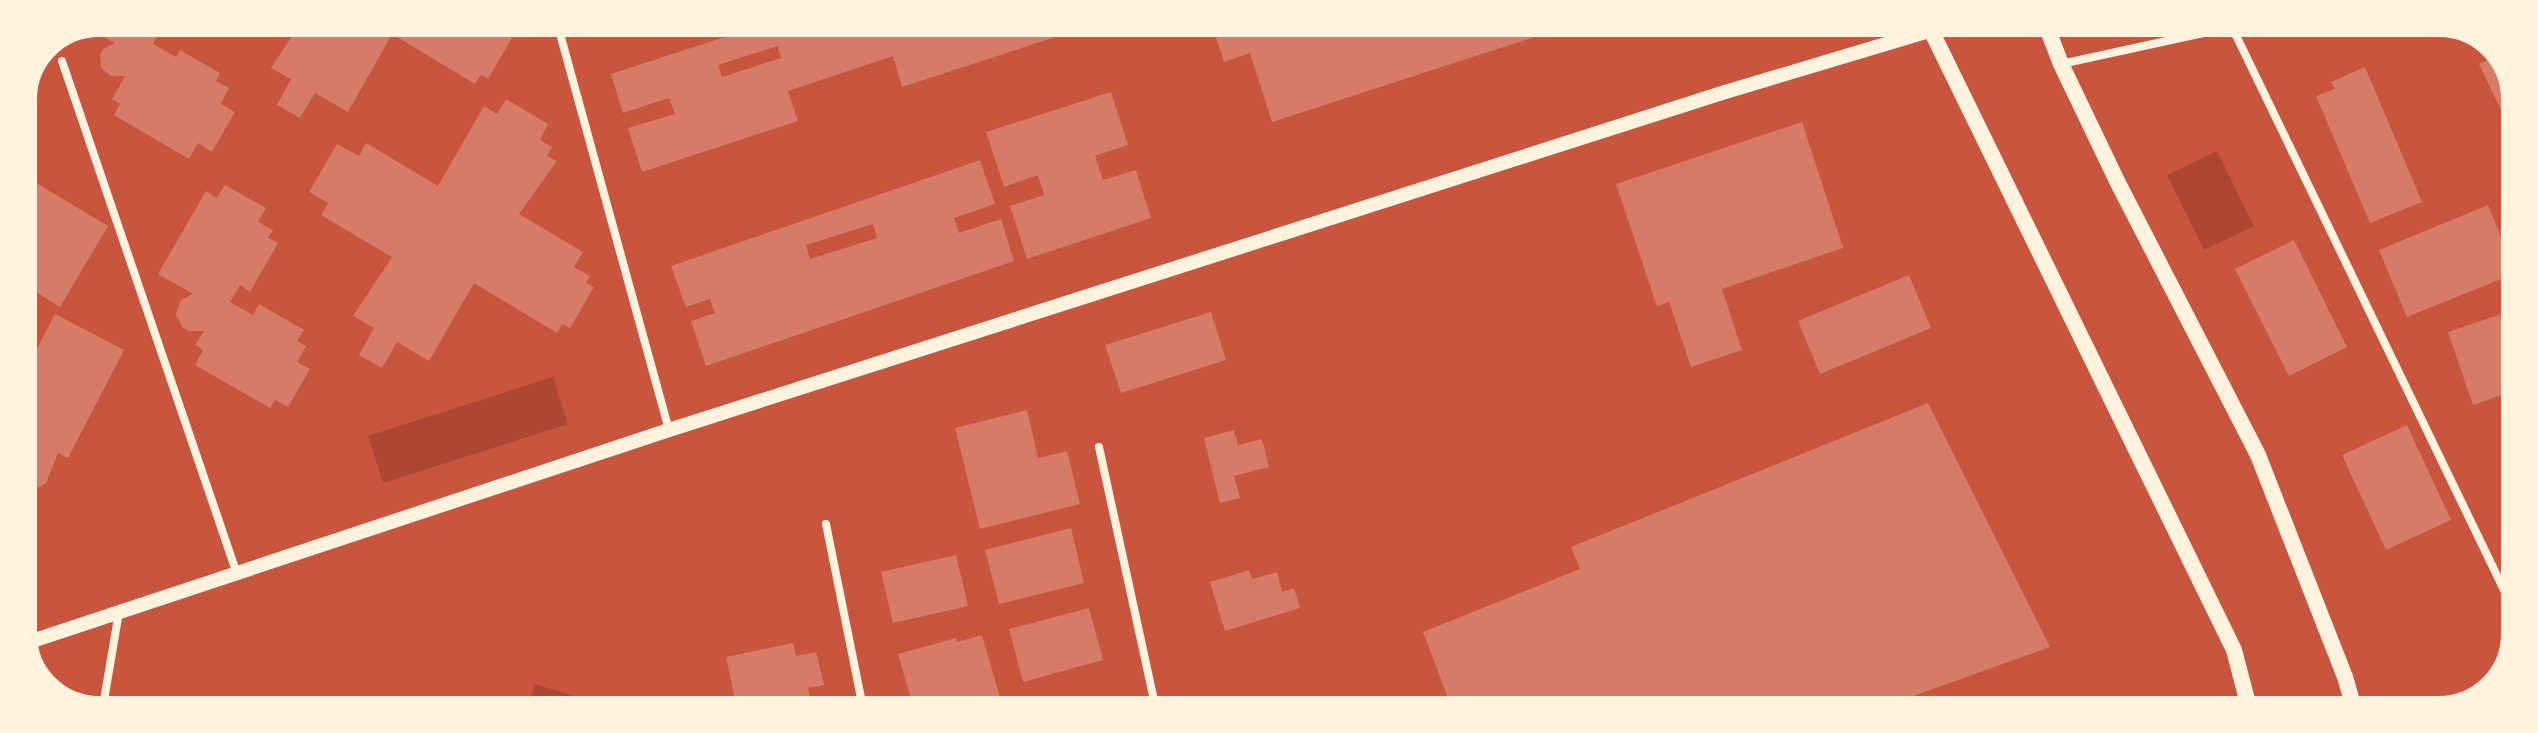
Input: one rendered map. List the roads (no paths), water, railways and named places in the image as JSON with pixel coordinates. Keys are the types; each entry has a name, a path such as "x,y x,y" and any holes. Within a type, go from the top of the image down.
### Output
{"main road":[{"path":"1931,32 2234,650 2247,701"},
{"path":"2049,32 2118,183 2258,455 2352,701"}],"street":[{"path":"560,32 669,430"},
{"path":"32,641 669,430 1907,32"},
{"path":"2061,64 2209,32"},
{"path":"2234,32 2506,594"},
{"path":"62,61 237,574"},
{"path":"1099,447 1154,701"},
{"path":"826,524 862,701"},
{"path":"104,701 119,612"}]}
